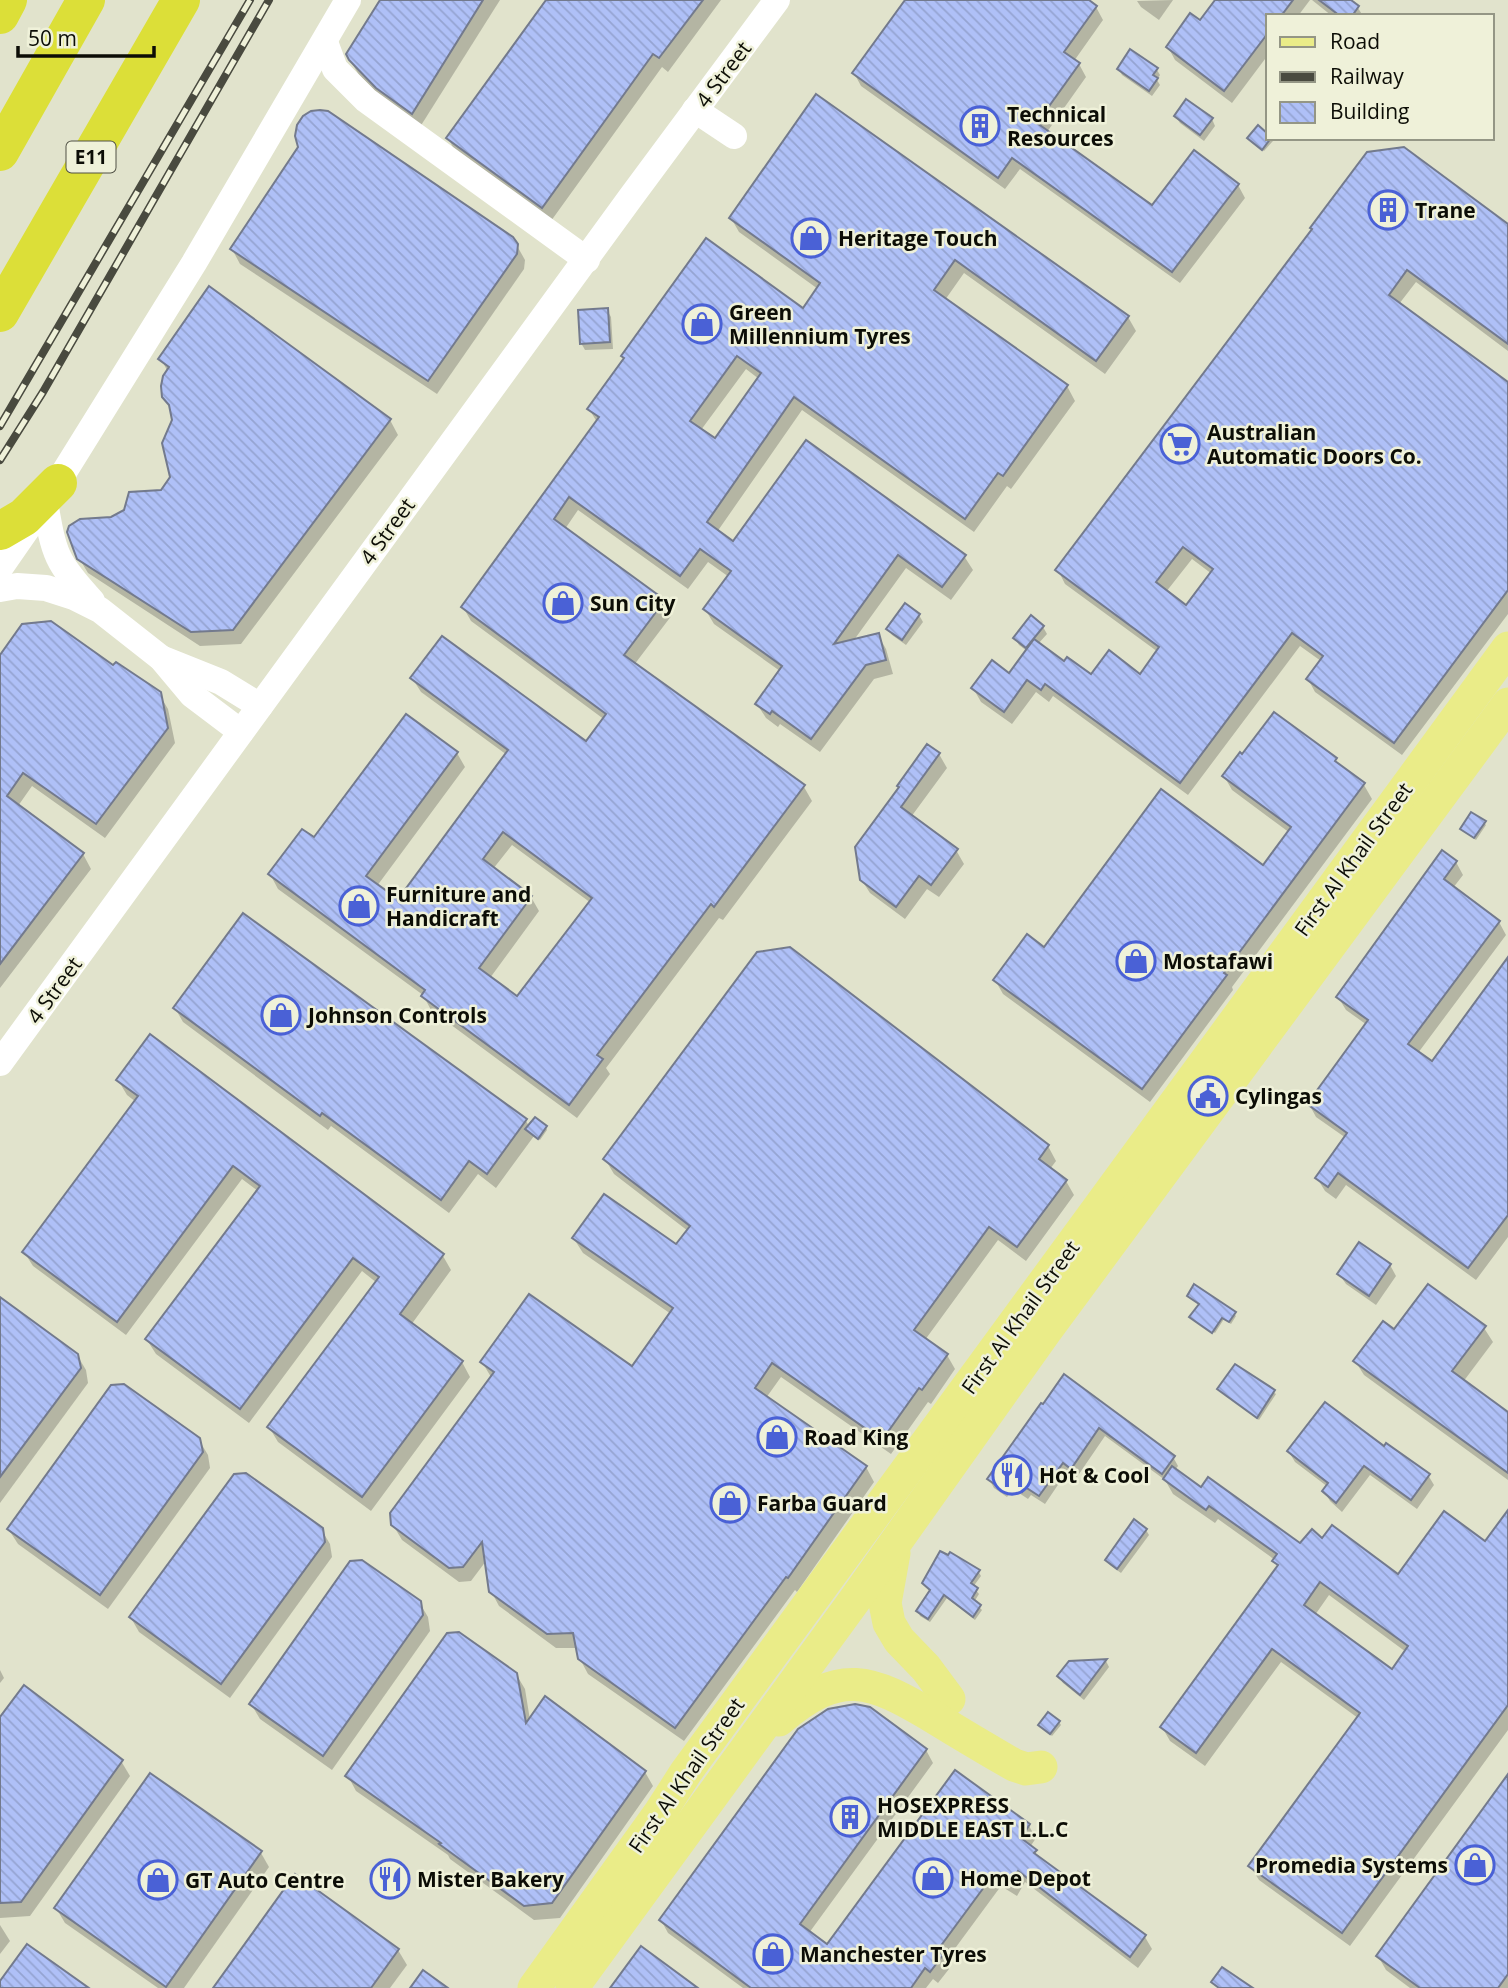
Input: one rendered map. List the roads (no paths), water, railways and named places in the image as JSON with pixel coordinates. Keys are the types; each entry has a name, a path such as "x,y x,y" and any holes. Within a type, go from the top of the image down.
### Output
{"highway":[{"path":"0,15 8,0"},
{"path":"0,152 86,0"},
{"name":"E11","path":"0,313 181,0"},
{"path":"0,531 24,517 51,492"}],"main road":[{"name":"First Al Khail Street","path":"534,1988 702,1751 1508,648"},
{"name":"First Al Khail Street","path":"572,1988 896,1542 1059,1312 1508,704"},
{"path":"896,1542 885,1603 888,1623 949,1699"},
{"path":"748,1747 800,1702 812,1695 840,1685 870,1685 897,1695 1014,1765 1026,1769 1041,1767"}],"street":[{"path":"0,568 51,492 194,263 348,0"},
{"name":"4 Street","path":"0,1063 777,0"},
{"path":"325,42 335,69 366,100 587,260"},
{"path":"296,91 315,85 335,86 366,100"},
{"path":"695,110 734,136"},
{"path":"51,492 52,545 60,565 100,610 161,658 192,695 241,732"},
{"path":"0,589 17,586 46,588 74,597 100,610"},
{"path":"161,658 182,664 221,682 260,706"}],"railway":[{"path":"0,426 250,0"},
{"path":"0,460 43,392 269,0"}],"place":[{"name":"Technical Resources","path":"980,126"},
{"name":"Trane","path":"1388,210"},
{"name":"Heritage Touch","path":"811,238"},
{"name":"Green Millennium Tyres","path":"702,324"},
{"name":"Australian Automatic Doors Co.","path":"1180,444"},
{"name":"Sun City","path":"563,603"},
{"name":"Furniture and Handicraft","path":"359,906"},
{"name":"Mostafawi","path":"1136,961"},
{"name":"Johnson Controls","path":"281,1015"},
{"name":"Cylingas","path":"1208,1096"},
{"name":"Road King","path":"777,1437"},
{"name":"Hot & Cool","path":"1012,1475"},
{"name":"Farba Guard","path":"730,1503"},
{"name":"HOSEXPRESS MIDDLE EAST L.L.C","path":"850,1817"},
{"name":"Promedia Systems","path":"1475,1865"},
{"name":"Home Depot","path":"933,1878"},
{"name":"Mister Bakery","path":"390,1879"},
{"name":"GT Auto Centre","path":"158,1880"},
{"name":"Manchester Tyres","path":"773,1954"}]}
